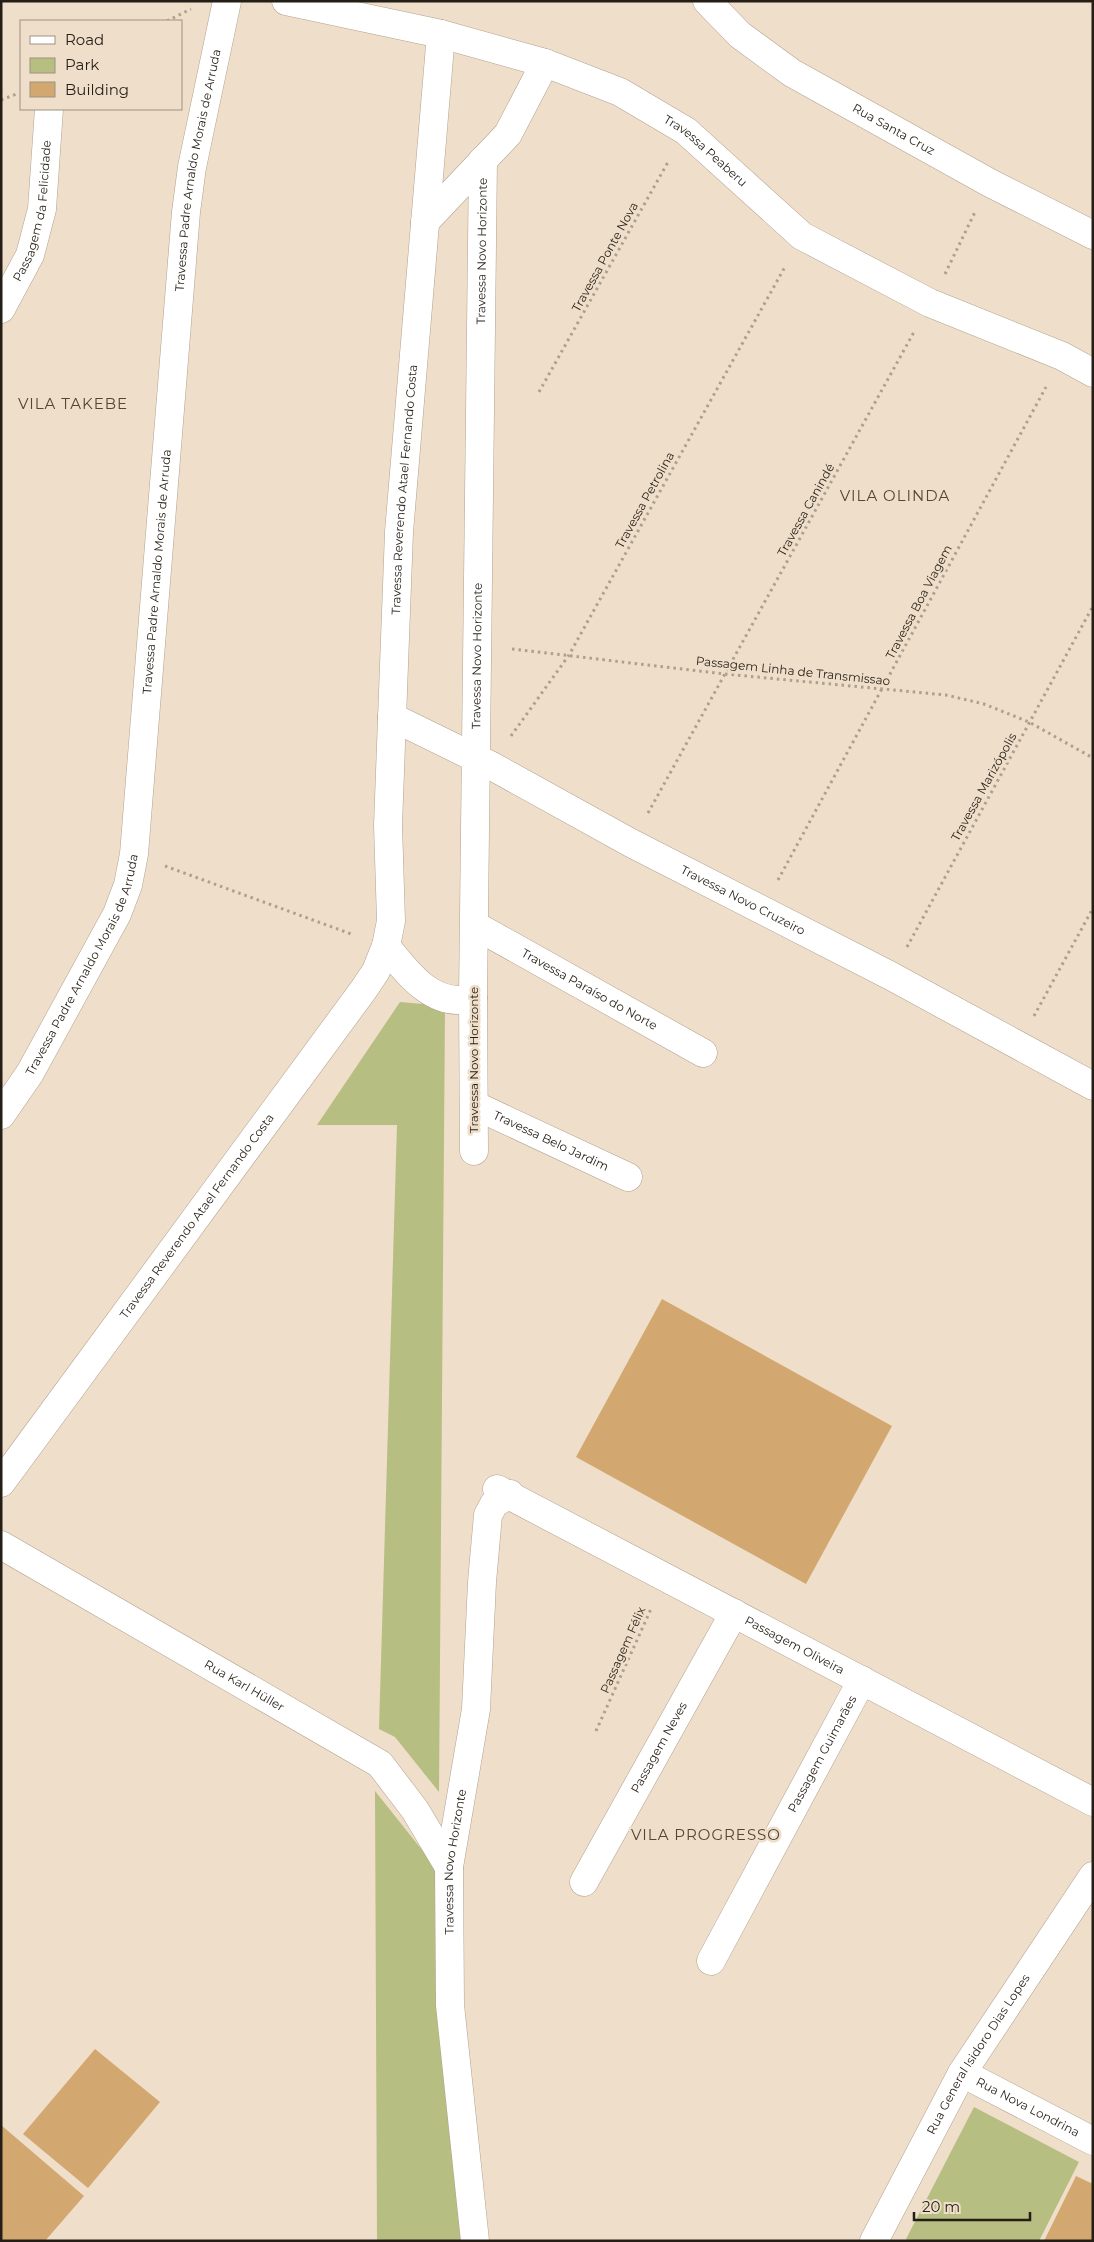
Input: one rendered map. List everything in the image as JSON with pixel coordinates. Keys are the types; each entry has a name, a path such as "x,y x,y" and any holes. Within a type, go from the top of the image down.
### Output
{"street":[{"name":"Travessa Padre Arnaldo Morais de Arruda","path":"1,1114 30,1073 117,914 128,885 134,854 186,212 192,166 227,1"},
{"name":"Travessa Peaberu","path":"286,1 441,34 544,63 620,92 686,131 802,236 930,303 1062,356 1093,373"},
{"name":"Rua Santa Cruz","path":"708,1 740,35 792,73 990,183 1093,235"},
{"name":"Travessa Reverendo Atael Fernando Costa","path":"1,1483 364,989 376,971 386,946 391,921 388,825 399,532 441,34"},
{"path":"425,222 508,134 544,63"},
{"name":"Passagem da Felicidade","path":"1,309 30,255 42,209 49,110"},
{"name":"Travessa Novo Horizonte","path":"474,1151 473,998 484,762 479,646 484,160"},
{"name":"Travessa Novo Cruzeiro","path":"392,716 484,762 631,844 891,976 1093,1086"},
{"name":"Travessa Paraíso do Norte","path":"476,926 703,1052"},
{"path":"386,946 422,987 434,995 462,1002 473,998"},
{"name":"Travessa Belo Jardim","path":"474,1105 628,1177"},
{"name":"Travessa Novo Horizonte","path":"475,2241 450,2005 449,1867 476,1708 482,1582 488,1515 503,1492"},
{"name":"Passagem Oliveira","path":"503,1492 1093,1802"},
{"name":"Rua Karl Hüller","path":"1,1545 380,1764 415,1810 449,1867"},
{"name":"Passagem Neves","path":"584,1882 734,1612"},
{"name":"Passagem Guimarães","path":"711,1961 862,1680"},
{"name":"Rua General Isidoro Dias Lopes","path":"874,2241 962,2073 1093,1876"},
{"name":"Rua Nova Londrina","path":"962,2073 1093,2141"}],"path":[{"path":"169,20 199,5"},
{"path":"1,100 20,92"},
{"name":"Travessa Ponte Nova","path":"539,392 686,131"},
{"name":"Travessa Canindé","path":"631,844 930,303 990,183"},
{"name":"Travessa Petrolina","path":"484,762 569,655 802,236"},
{"name":"Travessa Boa Viagem","path":"762,909 1062,356"},
{"name":"Travessa Marizópolis","path":"891,976 1093,606"},
{"name":"Passagem Linha de Transmissao","path":"479,646 725,674 946,695 974,701 1029,722 1093,758"},
{"path":"134,854 386,946"},
{"path":"1018,1045 1093,908"},
{"name":"Passagem Félix","path":"596,1731 666,1576"}],"green space":[{"path":"400,1002 445,1006 439,1792 395,1737 379,1729 397,1125 317,1125"},
{"path":"375,1791 438,1870 464,2241 377,2241"},
{"path":"974,2107 1079,2162 1039,2241 908,2241 906,2239"}],"building":[{"path":"662,1299 892,1426 806,1584 576,1457"},
{"path":"95,2049 160,2102 88,2188 23,2134"},
{"path":"1,2125 84,2196 45,2241 1,2241"},
{"path":"1076,2176 1093,2184 1093,2241 1044,2241"}],"district":[{"name":"VILA TAKEBE","path":"73,404"},
{"name":"VILA OLINDA","path":"895,496"},
{"name":"VILA PROGRESSO","path":"706,1835"}]}
